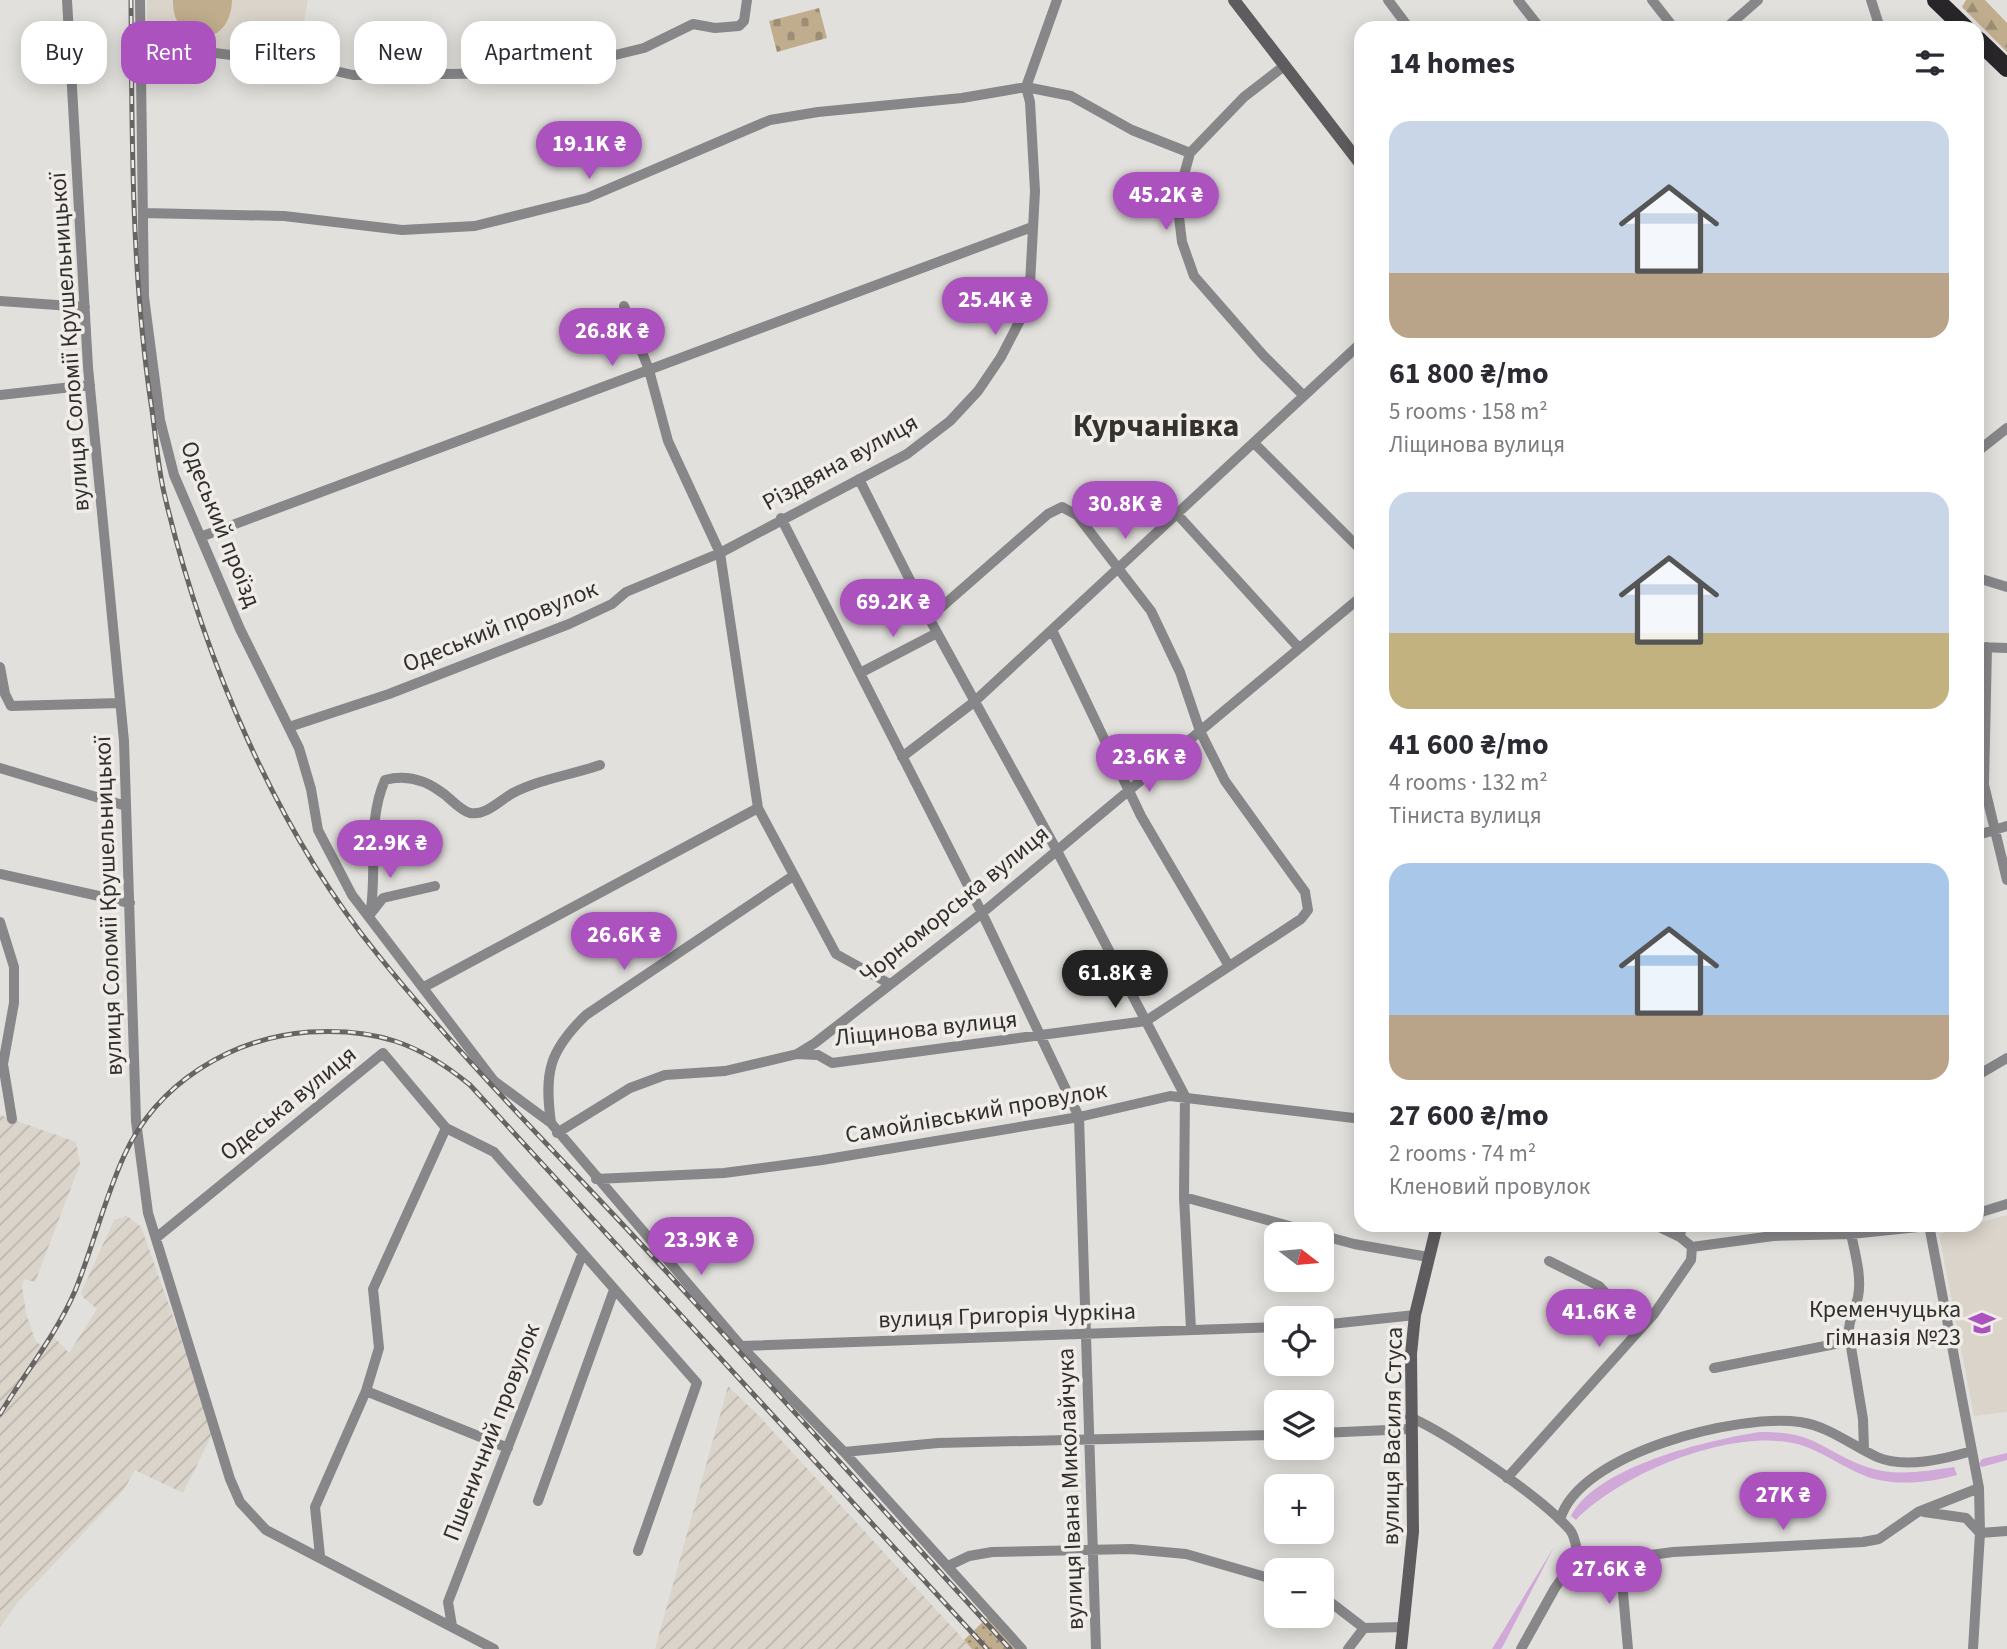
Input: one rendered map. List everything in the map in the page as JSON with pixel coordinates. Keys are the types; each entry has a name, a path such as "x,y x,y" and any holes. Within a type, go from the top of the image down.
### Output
{"highway":[{"path":"1936,0 1958,21"},
{"path":"1984,46 2007,68"}],"main road":[{"path":"1236,1 1354,156"},
{"name":"вулиця Василя Стуса","path":"1401,1649 1413,1532 1410,1423 1415,1315 1435,1232"}],"street":[{"name":"вулиця Соломії Крушельницької","path":"67,0 90,385 120,703 130,903 136,1121 148,1213 230,1479 240,1502 266,1530 494,1649"},
{"name":"Одеський проїзд","path":"140,0 140,21"},
{"path":"216,53 306,64 353,75 522,73 553,70 644,48 693,24 727,28 739,26 744,21 747,0"},
{"name":"Різдвяна вулиця","path":"720,553 781,518 907,454 950,421 978,391 1016,331 1029,303 1035,191 1030,102 1026,87 1057,0"},
{"path":"1388,0 1404,21"},
{"path":"1518,0 1534,21"},
{"path":"1652,0 1668,21"},
{"path":"1734,21 1758,0"},
{"path":"1871,0 1878,21"},
{"path":"1284,66 1244,97 1190,153 1181,186 1179,217 1182,242 1194,276 1263,355 1304,396"},
{"name":"Одеський проїзд","path":"141,84 144,297 160,420 174,475 203,536 240,629 289,727 311,789 318,830 352,895 494,1081 554,1128 741,1346 844,1452 1022,1649"},
{"path":"143,213 284,216 402,230 475,226 587,198 770,120 891,103 962,98 1026,87 1070,96 1132,130 1190,153"},
{"path":"203,536 1032,227"},
{"path":"0,301 85,307"},
{"path":"624,306 649,370 668,440 720,553 758,808 836,954 888,983"},
{"path":"902,757 974,702 1354,349"},
{"path":"0,395 90,385"},
{"path":"1984,446 2007,428"},
{"path":"1254,443 1354,543"},
{"path":"859,479 937,634 1056,849 1185,1096 1184,1197 1191,1329"},
{"name":"Ліщинова вулиця","path":"554,1128 647,1080 678,1073 752,1066 797,1054 818,1055 832,1063 1040,1037 1146,1020 1301,919 1308,909 1305,892 1225,780 1200,731 1180,672 1151,611 1077,515 1062,507 1048,514 929,618"},
{"path":"1177,514 1299,648"},
{"path":"781,518 862,672 982,913 1079,1117"},
{"name":"Одеський провулок","path":"289,727 389,694 547,633 612,604 626,592 720,553"},
{"path":"1984,580 2007,587"},
{"name":"Чорноморська вулиця","path":"797,1054 815,1043 888,983 982,913 1354,603"},
{"path":"1052,630 1141,816 1229,967"},
{"path":"862,672 937,634"},
{"path":"1984,647 2007,648"},
{"path":"0,667 5,694 11,706 120,703"},
{"path":"370,916 376,801 385,780 402,775 419,780 470,813 483,813 514,793 542,780 568,776 600,765"},
{"path":"0,768 126,806"},
{"path":"1984,785 1992,830 2007,880"},
{"path":"424,987 758,808"},
{"path":"1984,833 2007,826"},
{"path":"554,1128 549,1083 552,1062 562,1039 586,1015 793,876"},
{"path":"0,877 130,903"},
{"path":"370,916 383,898 435,886"},
{"path":"0,922 14,967 14,1003 3,1065 12,1119"},
{"name":"Одеська вулиця","path":"156,1238 383,1053 446,1128 494,1152 697,1383 638,1551"},
{"path":"1984,1071 2007,1058"},
{"name":"Самойлівський провулок","path":"596,1179 724,1173 821,1160 1079,1117 1170,1096 1354,1118"},
{"name":"вулиця Івана Миколайчука","path":"1079,1117 1096,1649"},
{"path":"320,1556 315,1507 366,1391 379,1348 373,1289 446,1128"},
{"path":"1184,1197 1275,1222"},
{"path":"1984,1211 2007,1203"},
{"path":"1670,1232 1692,1247 1773,1236 1871,1232"},
{"path":"1680,1237 1681,1232"},
{"path":"1933,1232 1979,1488 1980,1532 1973,1649"},
{"path":"1851,1234 1859,1278 1858,1296 1849,1320 1850,1341 1863,1419 1864,1450"},
{"path":"1334,1238 1428,1257"},
{"path":"1507,1478 1654,1314 1691,1260 1692,1247"},
{"name":"Пшеничний провулок","path":"452,1626 448,1602 582,1255"},
{"path":"1549,1261 1599,1286 1639,1329"},
{"path":"538,1501 614,1290"},
{"path":"1334,1324 1415,1315"},
{"name":"вулиця Григорія Чуркіна","path":"741,1346 1264,1327"},
{"path":"1714,1368 1850,1341"},
{"path":"366,1391 508,1448"},
{"path":"1560,1520 1562,1511 1575,1496 1608,1469 1646,1448 1686,1434 1766,1422 1797,1421 1817,1425 1879,1458 1905,1462 1972,1451"},
{"path":"1334,1432 1410,1423 1507,1478 1572,1532 1578,1555 1555,1588 1521,1649"},
{"path":"844,1452 938,1443 1089,1438 1173,1440 1264,1436"},
{"path":"1578,1555 1599,1562 1673,1552 1863,1542 1879,1539 1918,1513 1979,1488"},
{"path":"1918,1513 1932,1511 1966,1518 1980,1532 2007,1531"},
{"path":"948,1566 969,1556 992,1552 1131,1549 1186,1554 1264,1577"},
{"path":"1620,1559 1628,1649"},
{"path":"1334,1605 1364,1628 1402,1627"},
{"path":"1348,1649 1364,1628"}],"shaded area":[{"path":"147,0 308,0 304,21 230,21 230,51 216,49 216,21 147,21"},
{"path":"0,1115 76,1142 80,1164 35,1282 24,1279 22,1286 26,1313 35,1340 43,1348 51,1334 69,1353 97,1309 81,1293 114,1220 127,1216 141,1227 214,1431 183,1493 135,1470 123,1491 17,1603 0,1627"},
{"name":"Кременчуцька гімназія №23","path":"2007,1215 2007,1412 1974,1416 1939,1234 1984,1232 1984,1221"},
{"path":"728,1386 760,1417 972,1649 655,1649"},
{"path":"1760,1432 1806,1438 1851,1461 1878,1470 1910,1472 1954,1467 1957,1475 1922,1482 1886,1481 1863,1475 1801,1445 1774,1441 1745,1442 1681,1457 1650,1470 1596,1502 1576,1520 1571,1516 1584,1498 1604,1483 1656,1458 1712,1441"},
{"path":"2007,1453 2007,1460 1982,1467 1979,1464 1982,1459"},
{"path":"1554,1547 1503,1646 1501,1649 1492,1649"}],"green space":[{"path":"173,0 232,0 229,16 216,33 216,21 178,21"},
{"path":"1966,0 1985,0 2007,23 2007,52 1984,29 1984,21 1976,21 1962,7"},
{"path":"819,8 827,38 777,52 769,21"},
{"path":"989,1616 1021,1649 972,1649 964,1640"}],"railway":[{"path":"131,0 136,257 145,359 161,476 181,557 200,618 247,738 275,796 306,852 341,905 413,997 1010,1649"},
{"path":"0,1414 50,1338 75,1291 124,1156 138,1130 176,1086 225,1055 280,1036 333,1031 376,1036 396,1041 433,1058 470,1085 987,1649"}],"place":[{"name":"Кременчуцька гімназія №23","path":"1982,1323"}],"district":[{"name":"Курчанівка","path":"1156,425"}]}
